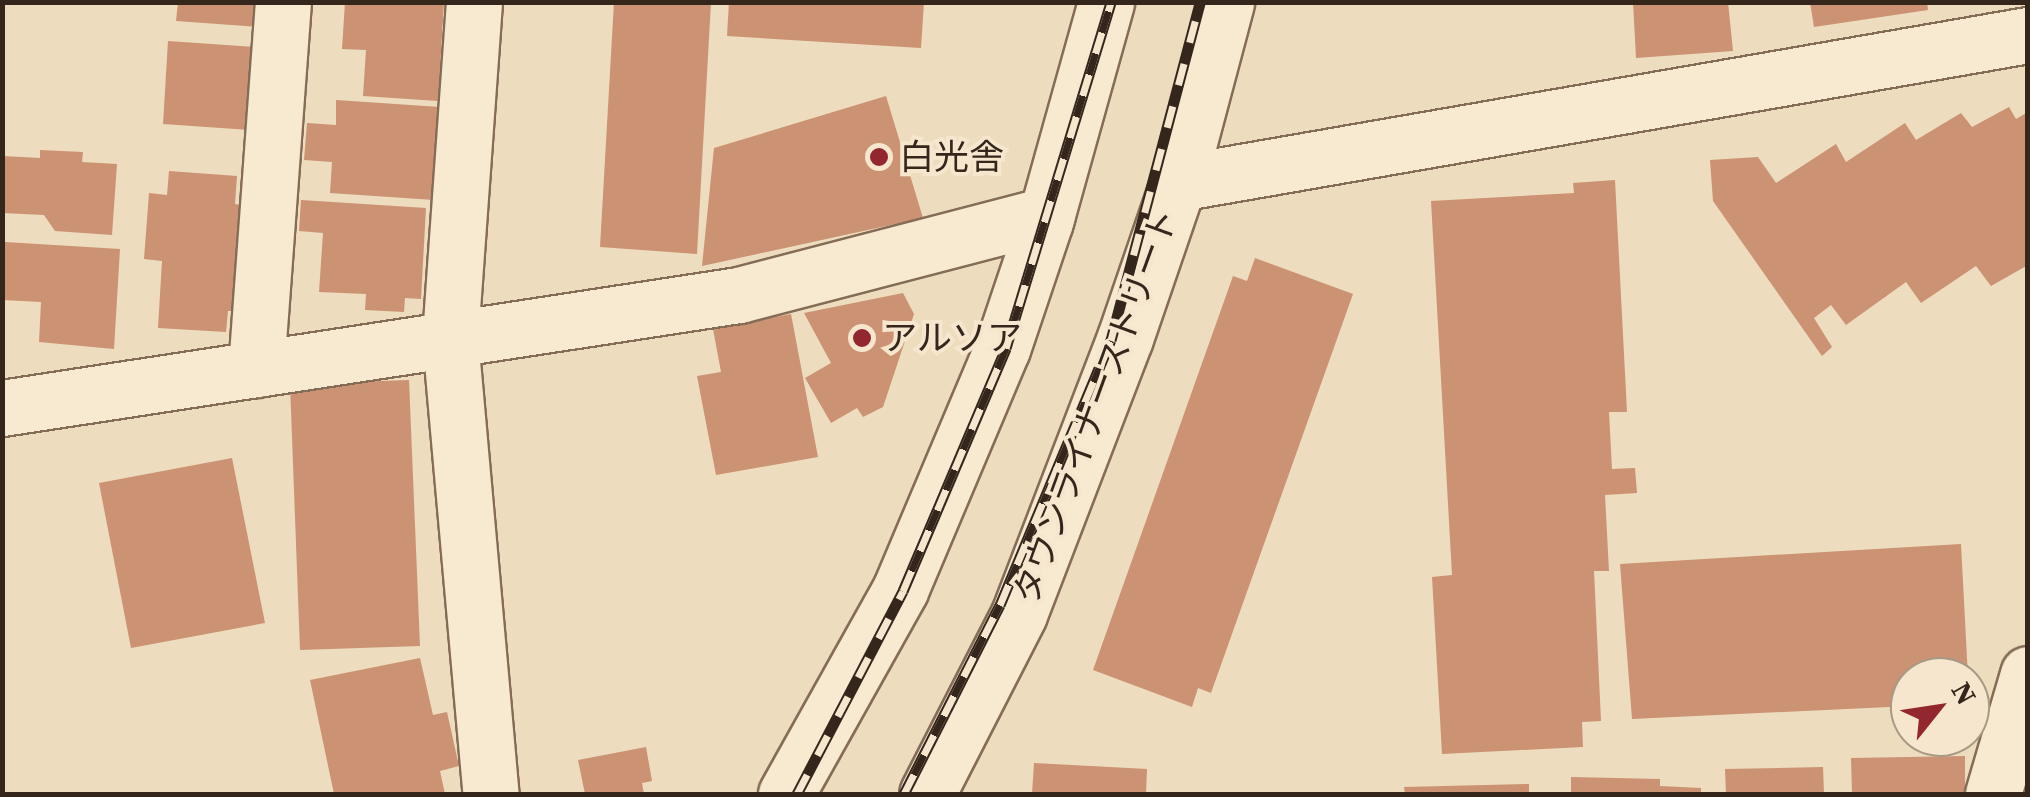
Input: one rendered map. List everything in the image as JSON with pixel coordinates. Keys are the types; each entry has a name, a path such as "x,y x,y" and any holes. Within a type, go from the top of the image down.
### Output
{"street":[{"path":"256,368 283,2"},
{"path":"474,2 450,339 490,794"},
{"path":"786,794 900,590 1002,349 1047,215 1106,2"},
{"name":"タウンライナーストリート","path":"926,794 1020,614 1125,338 1178,183 1226,2"},
{"path":"1178,183 2028,36"},
{"path":"2,408 738,294 1047,215"},
{"path":"1993,794 2028,674"}],"building":[{"path":"178,2 261,2 259,27 176,21"},
{"path":"345,2 444,2 438,101 363,96 366,50 342,49"},
{"path":"614,2 711,2 697,254 600,247"},
{"path":"729,2 924,2 921,48 727,36"},
{"path":"1633,2 1728,2 1733,51 1636,58"},
{"path":"1810,2 1927,2 1928,10 1814,27"},
{"path":"168,41 255,47 250,130 163,124"},
{"path":"886,96 923,218 702,266 714,148"},
{"path":"336,100 440,107 434,200 330,193 332,162 304,160 307,123 336,125"},
{"path":"2009,107 2016,119 2028,112 2028,265 1991,286 1976,266 1921,303 1906,282 1846,325 1831,305 1814,318 1832,347 1822,356 1713,201 1710,160 1758,157 1776,183 1836,144 1846,162 1905,123 1916,140 1961,113 1972,127"},
{"path":"40,150 83,152 82,162 117,164 112,235 55,231 44,215 2,213 3,156 40,158"},
{"path":"169,171 237,176 235,204 249,206 243,311 228,311 226,332 158,328 162,261 144,259 149,193 167,195"},
{"path":"1615,180 1627,412 1609,412 1612,469 1635,468 1637,493 1605,495 1609,571 1594,571 1601,721 1582,722 1583,747 1442,754 1432,577 1452,575 1431,201 1574,193 1573,183"},
{"path":"301,200 426,208 421,299 405,298 404,312 365,310 366,294 319,292 323,233 299,231"},
{"path":"5,242 120,249 114,349 39,342 41,302 2,300"},
{"path":"1255,258 1353,294 1211,693 1198,688 1192,707 1093,670 1233,276 1247,281"},
{"name":"アルソア","path":"903,293 914,314 883,407 863,417 857,408 831,423 805,378 831,363 804,313"},
{"path":"791,314 818,457 716,475 697,376 721,372 713,329"},
{"path":"409,380 420,646 300,650 290,384"},
{"path":"232,458 265,623 131,648 99,483"},
{"path":"1961,544 1967,657 1890,657 1890,707 1632,719 1620,564"},
{"path":"420,658 433,715 447,712 459,766 440,771 445,794 334,794 310,680"},
{"path":"646,747 652,781 642,783 644,794 585,794 578,760"},
{"path":"1965,757 1965,794 1852,793 1851,758"},
{"path":"1034,763 1147,769 1146,794 1032,794"},
{"path":"1823,767 1824,794 1726,794 1725,769"},
{"path":"1571,777 1660,779 1660,786 1701,788 1701,794 1571,794"},
{"path":"1529,784 1529,794 1405,794 1404,787"}],"railway":[{"path":"797,794 903,591 1006,348 1111,2"},
{"path":"904,794 1000,605 1111,340 1200,2"}],"place":[{"name":"白光舎","path":"879,157"},
{"name":"アルソア","path":"862,338"}]}
